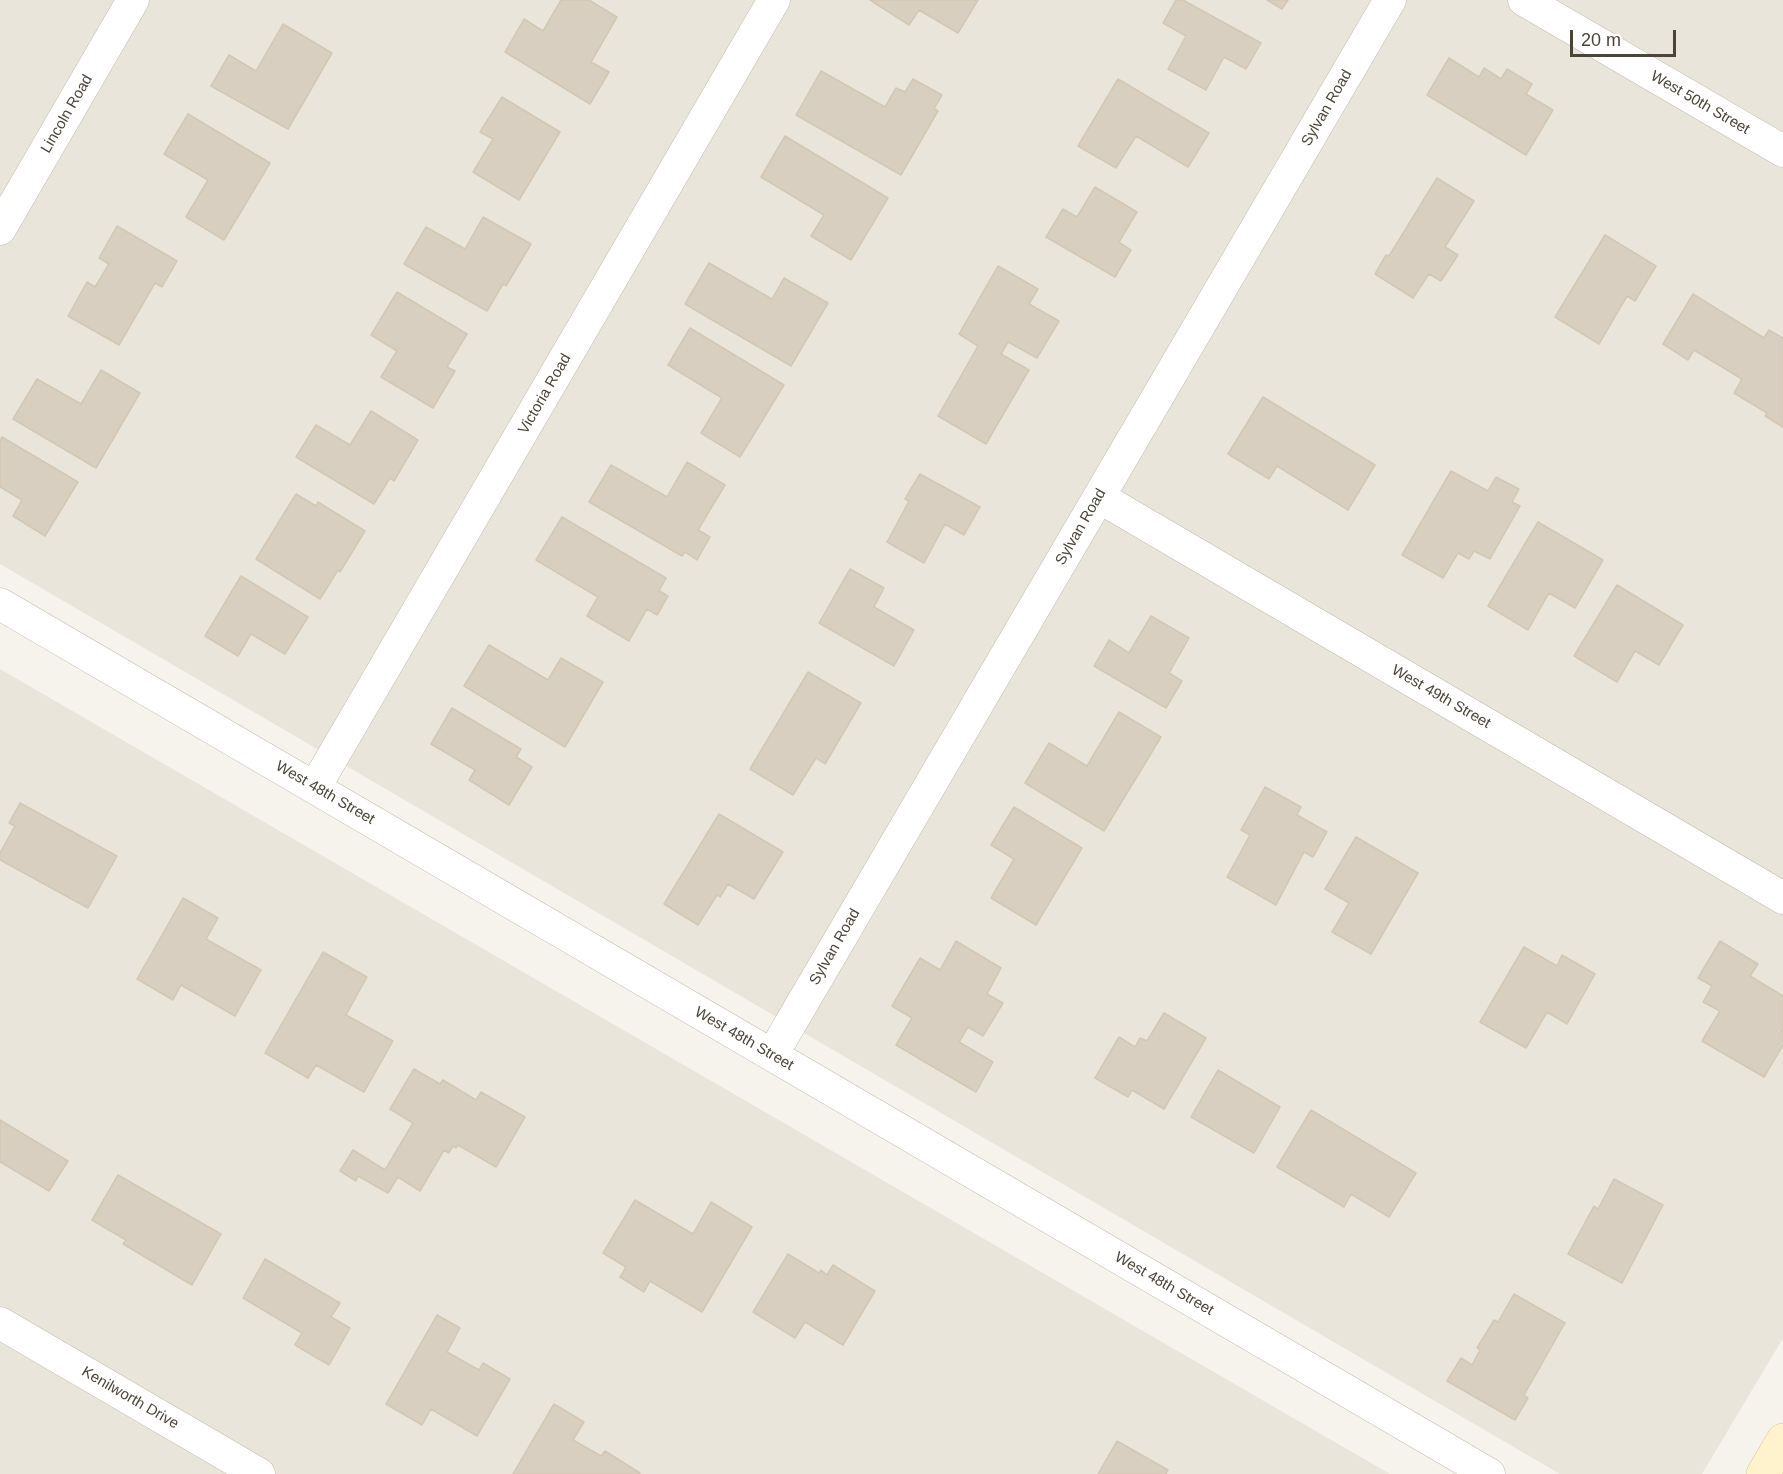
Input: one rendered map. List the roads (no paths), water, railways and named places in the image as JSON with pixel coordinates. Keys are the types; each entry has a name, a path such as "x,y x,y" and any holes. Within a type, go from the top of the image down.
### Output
{"main road":[{"path":"1763,1474 1783,1440"}],"street":[{"name":"Lincoln Road","path":"0,229 133,0"},
{"name":"Victoria Road","path":"315,787 774,0"},
{"name":"Sylvan Road","path":"772,1055 1390,0"},
{"name":"West 50th Street","path":"1524,0 1783,151"},
{"name":"West 49th Street","path":"1099,497 1783,898"},
{"name":"West 48th Street","path":"0,604 1489,1474"},
{"name":"Kenilworth Drive","path":"0,1323 259,1474"}]}
